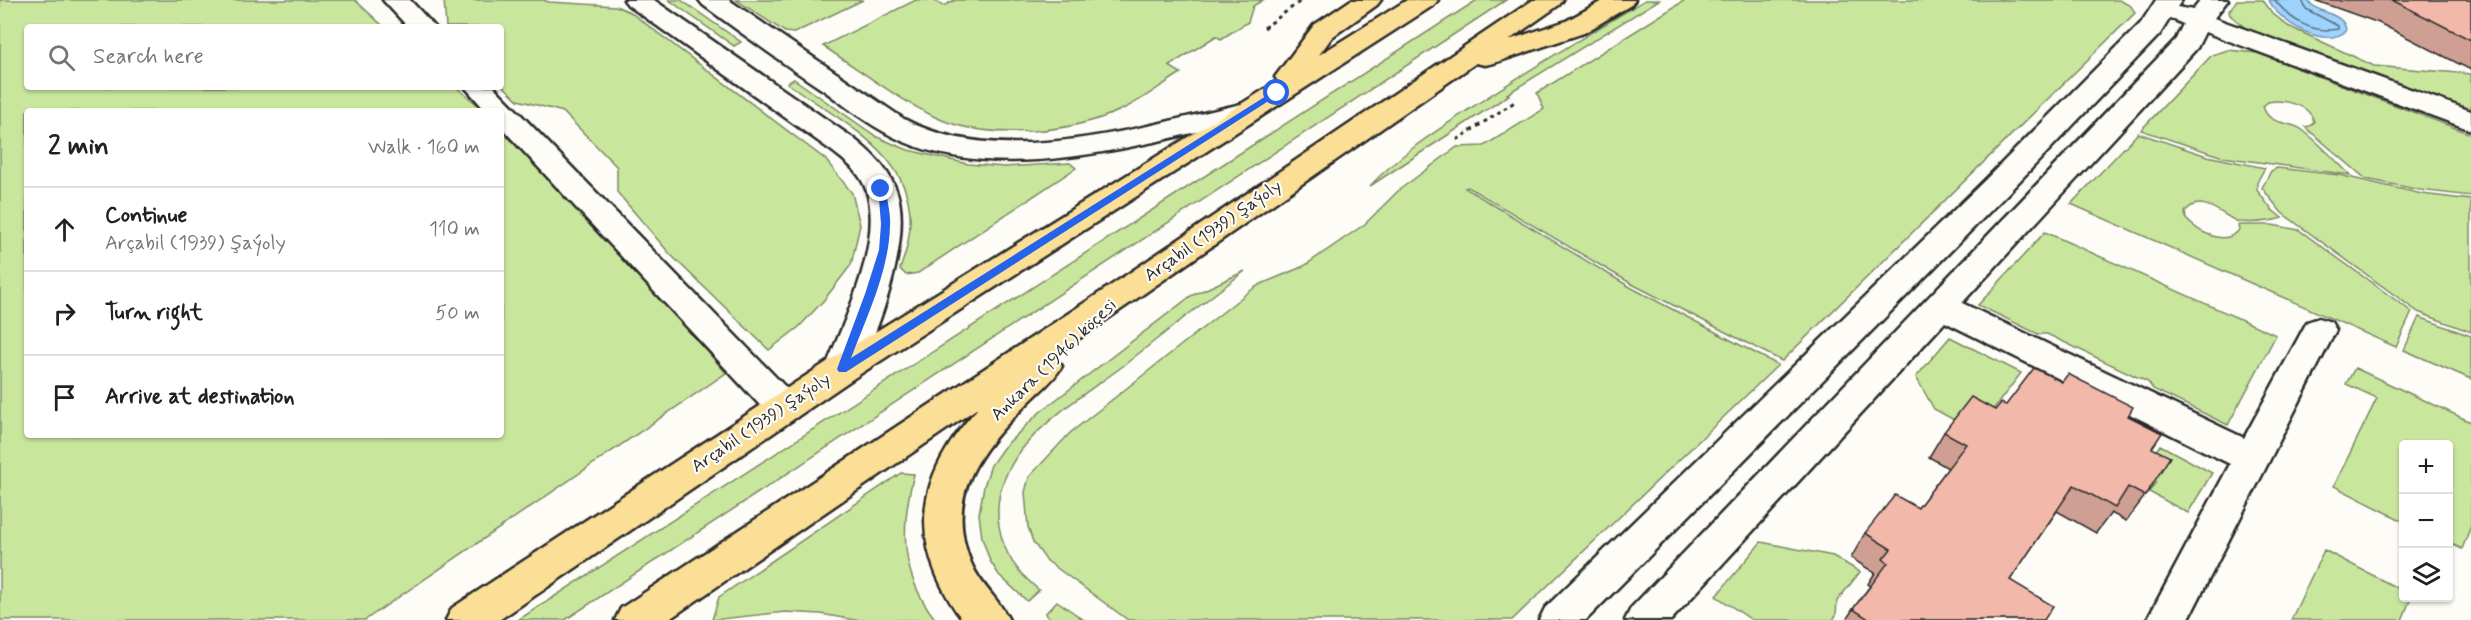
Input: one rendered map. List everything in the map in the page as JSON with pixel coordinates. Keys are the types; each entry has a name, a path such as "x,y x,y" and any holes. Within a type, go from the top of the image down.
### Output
{"main road":[{"path":"1277,93 1323,31 1368,0"},
{"name":"Arçabil (1939) şaýoly","path":"466,620 842,369 1425,0"},
{"name":"Arçabil (1939) şaýoly","path":"635,620 1125,292 1446,69 1550,0"},
{"path":"1446,69 1575,27 1622,0"},
{"name":"Ankara (1946) köçesi","path":"989,620 960,585 949,559 943,533 948,484 965,450 1009,398 1125,292"}],"lane":[{"path":"396,0 419,24"},
{"path":"637,0 744,73 843,146 868,167 881,189 886,224 883,250 870,294 842,369"},
{"path":"712,0 888,122 922,139 955,148 1016,152 1083,146 1250,110"},
{"path":"1559,620 1995,188 2151,28 2157,2 2206,10 2471,121"},
{"path":"1645,620 2188,42 2206,10"},
{"path":"482,90 499,108"},
{"path":"504,113 784,408"},
{"path":"1940,306 2251,458"},
{"path":"2166,620 2319,330"}],"path":[{"path":"1264,28 1302,0"},
{"path":"1457,140 1516,101"}],"green space":[{"path":"0,0 355,0 381,24 24,24 24,90 460,90 481,108 24,108 24,438 504,438 504,128 579,201 726,373 365,620 0,620"},
{"path":"444,0 543,0 616,6 630,12 825,159 852,193 860,225 851,265 824,300 799,327 769,350 670,254 617,192 617,167 563,112 518,100 504,87 504,24 446,24"},
{"path":"669,0 681,0 741,42 734,46"},
{"path":"736,0 863,0 794,33 785,32"},
{"path":"916,0 933,0 943,6 955,0 1263,0 1253,6 1248,22 1221,39 1216,36 1169,66 1181,73 1127,107 1083,123 1031,131 1005,132 956,125 935,117 892,93 823,46"},
{"path":"1477,0 1506,0 565,620 518,620"},
{"path":"1645,0 1659,0 1507,94 1509,95 1370,186 1405,154 1442,127"},
{"path":"1685,0 2119,0 2131,6 2135,13 1782,361 1632,284 1468,187 1465,188 1630,287 1778,365 1512,620 1128,620 1046,560 1033,542 1028,527 1025,492 1029,477 1070,433 1247,293 1259,285 1304,266 1365,224 1399,190 1457,147 1484,146 1544,109 1537,93"},
{"path":"2237,0 2263,0 2272,13 2288,26 2374,66 2471,74 2471,113 2250,32 2230,15 2229,11"},
{"path":"2228,50 2257,53 2471,134 2471,196 2420,190 2366,179 2305,127 2314,122 2307,111 2288,102 2268,102 2263,106 2269,117 2308,134 2350,175 2223,157 2141,130 2212,55"},
{"path":"794,79 877,137 908,150 968,164 1004,167 1070,163 1076,168 918,273 906,275 900,269 909,234 909,204 900,179 885,156 864,137 787,83"},
{"path":"2138,133 2207,156 2265,168 2257,182 2257,190 2271,209 2282,218 2261,222 2239,222 2214,208 2198,204 2191,206 2185,212 2186,219 2204,233 2219,237 2233,235 2239,230 2238,225 2272,225 2299,230 2412,312 2396,347 2071,204"},
{"path":"2277,168 2339,175 2422,194 2471,200 2471,332 2418,312 2282,213 2262,188 2271,171"},
{"path":"2045,232 2276,335 2228,425 2153,389 2148,382 2047,334 2038,334 1978,305"},
{"path":"1245,271 1058,414 1037,432 1019,453 1006,475 999,499 999,526 1004,546 1013,562 1039,590 1027,601 999,575 990,561 982,538 979,514 984,486 991,465 1003,448 1040,412 1191,296"},
{"path":"2419,317 2471,336 2471,379 2404,350"},
{"path":"1950,337 2021,373 1976,432 1934,409 1916,377"},
{"path":"2355,368 2471,422 2471,526 2462,549 2453,545 2453,440 2399,440 2399,519 2334,486 2377,398 2346,384"},
{"path":"2160,445 2212,473 2188,513 2149,492 2156,482 2141,474"},
{"path":"901,473 914,474 906,513 905,532 910,568 915,586 936,620 855,620 821,614 785,612 712,620 719,597"},
{"path":"1761,542 1833,556 1860,572 1837,601 1836,615 1833,620 1752,620 1716,596"},
{"path":"2324,550 2399,589 2399,602 2409,602 2402,620 2291,620"},
{"path":"1057,601 1084,620 1053,620 1045,614"}],"water":[{"path":"2269,0 2307,0 2311,5 2341,20 2346,31 2337,36 2326,37 2303,31 2282,17"}],"building":[{"path":"2389,0 2471,0 2471,40 2394,1"},
{"path":"2034,368 2062,382 2068,374 2133,407 2128,416 2162,433 2152,448 2170,457 2145,496 2128,487 2115,508 2074,485 2010,580 2053,606 2044,620 1870,620 1853,609 1888,563 1883,559 1891,549 1865,533 1895,495 1918,508 1966,444 1944,432 1971,397 1995,410 2001,403 2006,405"}],"route":[{"path":"881,189 886,224 883,250 870,294 842,369 1277,93"}]}
